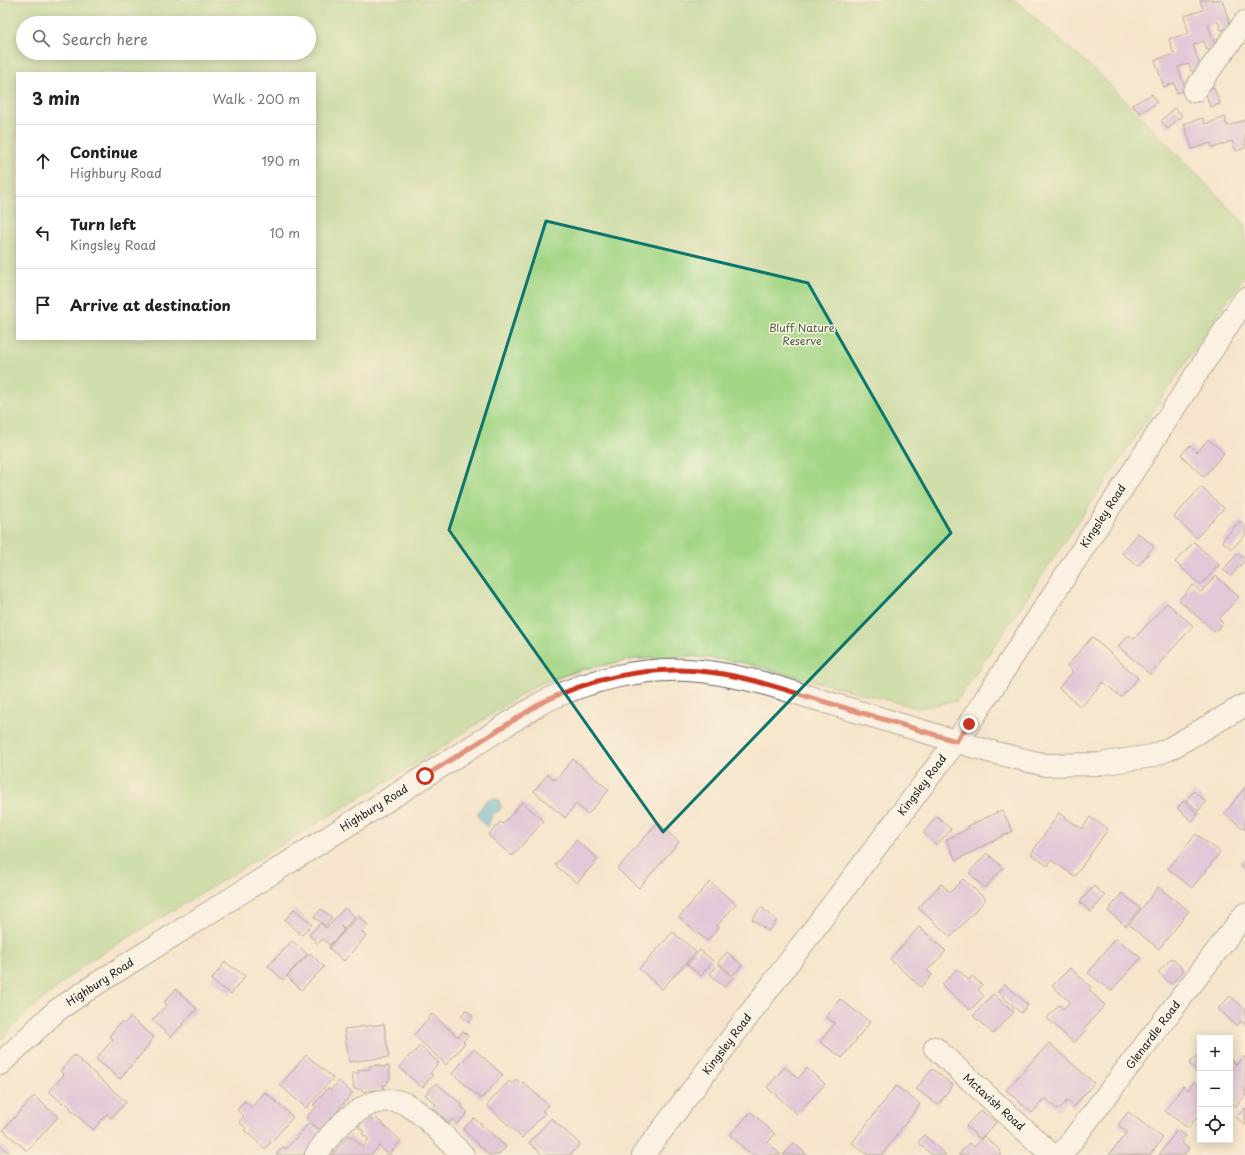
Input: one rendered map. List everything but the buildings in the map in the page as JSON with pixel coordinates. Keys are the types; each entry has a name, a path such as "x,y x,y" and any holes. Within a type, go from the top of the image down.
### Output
{"street":[{"path":"1194,91 1245,22"},
{"name":"Kingsley Road","path":"643,1155 969,724 1245,299"},
{"name":"Highbury Road","path":"0,1064 56,1011 93,986 541,703 585,684 635,672 698,670 763,683 956,741 1019,759 1046,764 1099,764 1152,756 1169,749 1245,705"},
{"name":"Glenardle Road","path":"1061,1155 1245,914"},
{"name":"Mctavish Road","path":"935,1048 1052,1155"},
{"path":"316,1155 347,1119 356,1112 373,1103 384,1100 399,1101 410,1106 427,1120 463,1155"}],"highlighted area":[{"path":"546,221 808,283 951,533 663,832 449,530"}],"green space":[{"name":"Bluff Nature Reserve","path":"0,0 1015,0 1100,75 1245,224 1245,275 957,701 918,708 741,662 690,656 636,659 583,669 534,686 427,757 89,961 24,1015 0,1041"}],"water":[{"path":"494,798 498,800 501,806 500,810 492,815 488,827 481,821 478,812 486,801"}],"route":[{"path":"425,776 541,703 559,694 585,684 635,672 698,670 729,675 763,683 956,741 969,724"}]}
